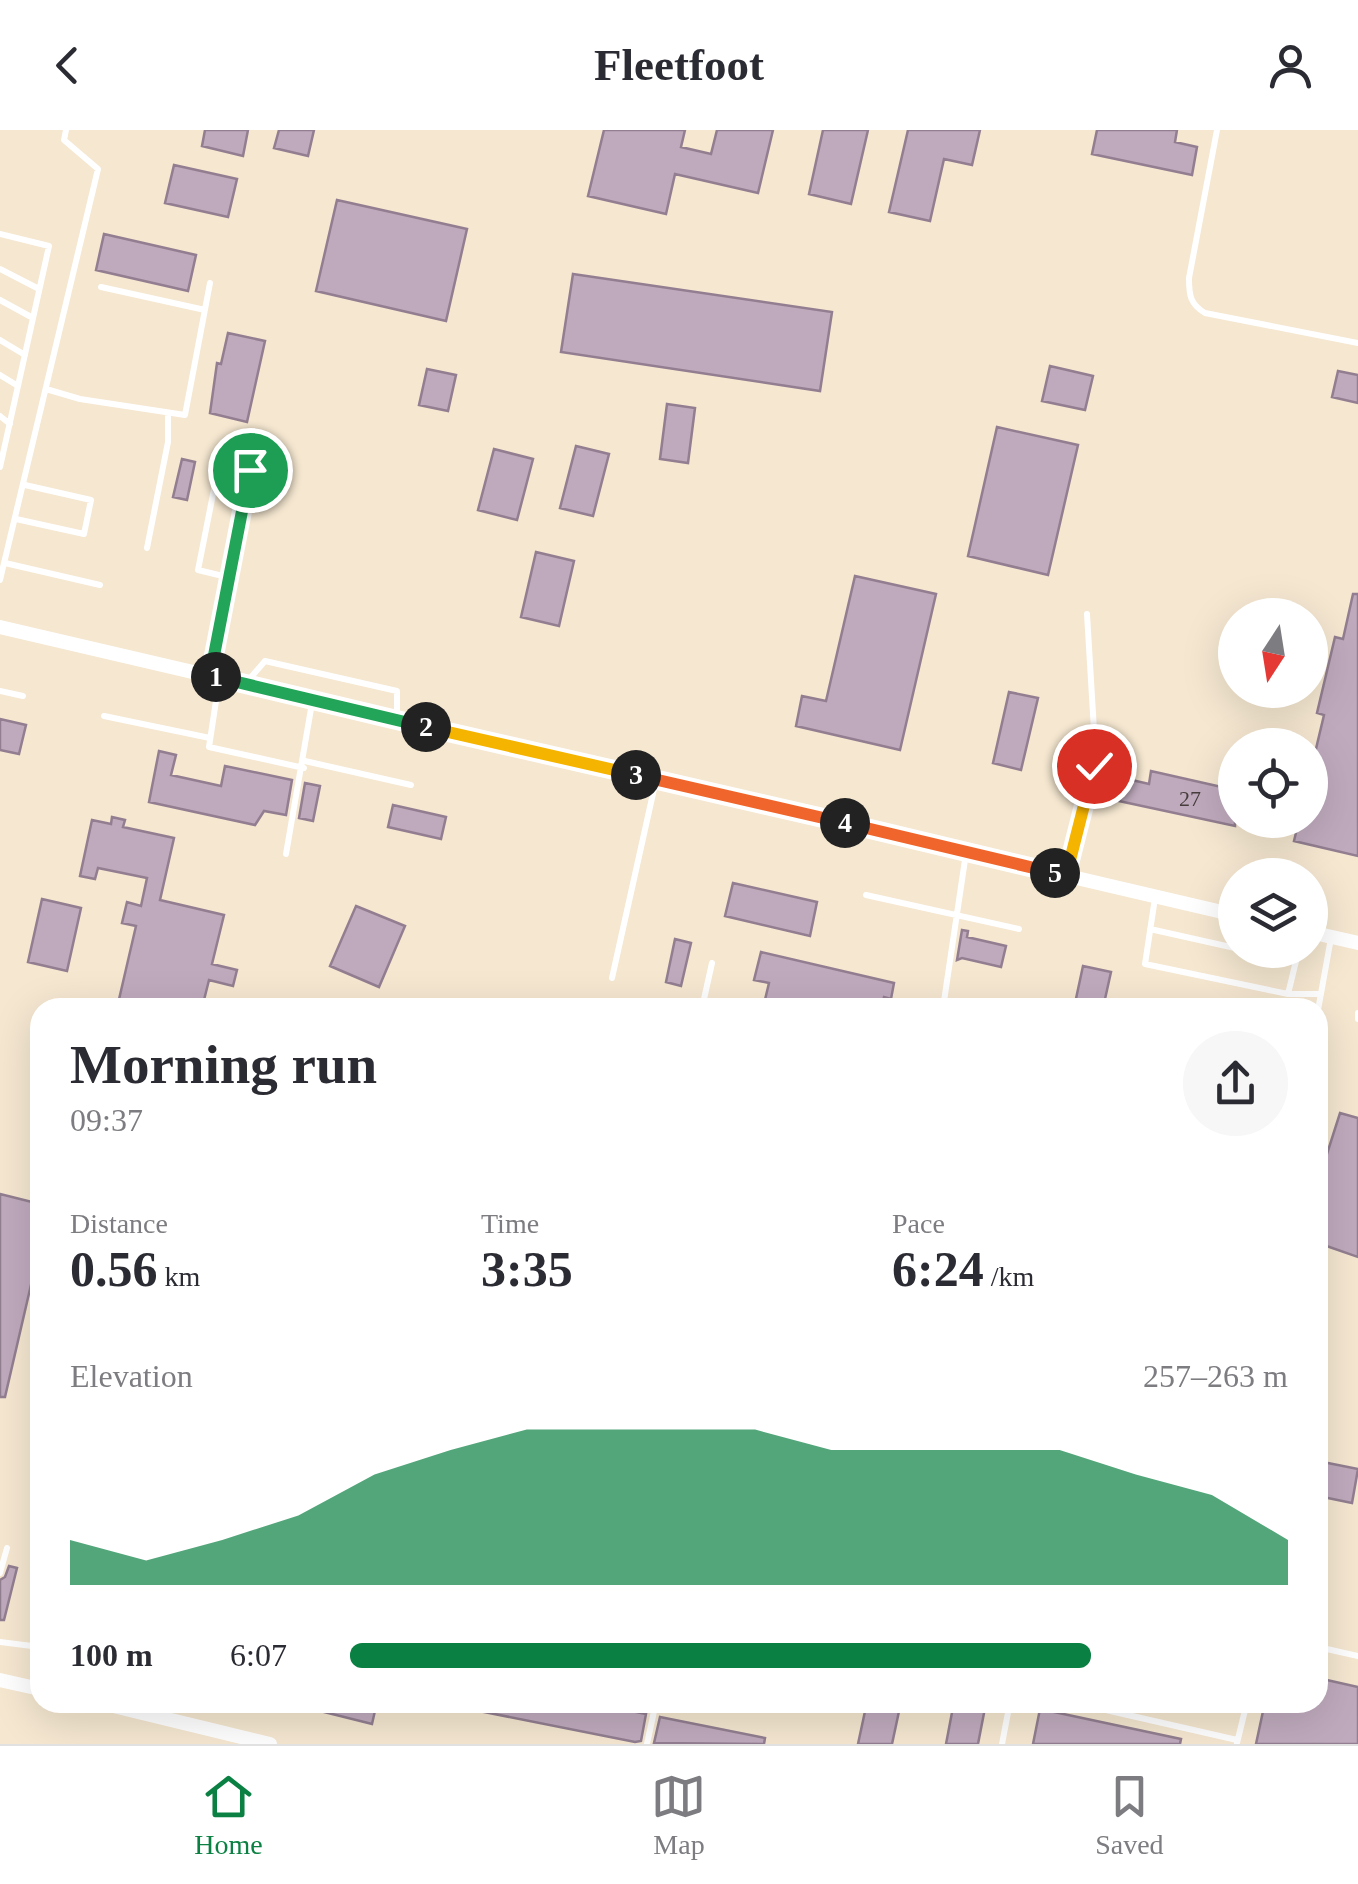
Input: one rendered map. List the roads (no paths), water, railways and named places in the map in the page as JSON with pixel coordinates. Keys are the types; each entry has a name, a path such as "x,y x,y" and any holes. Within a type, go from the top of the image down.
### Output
{"street":[{"path":"0,627 1218,911"},
{"path":"1328,936 1358,943"},
{"path":"0,1680 30,1687"},
{"path":"144,1713 270,1744"}],"lane":[{"path":"0,580 98,169 64,140 66,130"},
{"path":"1218,130 1189,278 1189,296 1196,308 1358,343"},
{"path":"0,234 49,246 0,467"},
{"path":"0,269 40,289"},
{"path":"46,389 185,415 210,282"},
{"path":"101,287 205,310"},
{"path":"0,300 33,318"},
{"path":"0,340 25,355"},
{"path":"0,375 18,386"},
{"path":"147,548 168,442 168,413"},
{"path":"0,416 10,424"},
{"path":"227,577 198,570 220,464 250,470 227,577 209,747 411,785"},
{"path":"16,519 84,534 91,500 24,486"},
{"path":"5,563 100,585"},
{"path":"1066,876 1096,746 1087,614"},
{"path":"245,684 265,661 378,687 397,692 398,720"},
{"path":"0,690 23,696"},
{"path":"286,854 313,701"},
{"path":"104,716 210,738"},
{"path":"612,978 656,779"},
{"path":"944,998 966,852"},
{"path":"866,895 1018,929"},
{"path":"1155,896 1144,964 1288,994 1320,994"},
{"path":"1150,929 1218,944"},
{"path":"1320,998 1331,937"},
{"path":"704,998 712,963"},
{"path":"1288,994 1294,968"},
{"path":"0,1574 7,1548"},
{"path":"0,1642 30,1646"},
{"path":"1328,1649 1358,1656"},
{"path":"647,1744 654,1713"},
{"path":"1002,1744 1008,1713"},
{"path":"1117,1713 1237,1742 1245,1713"}]}
